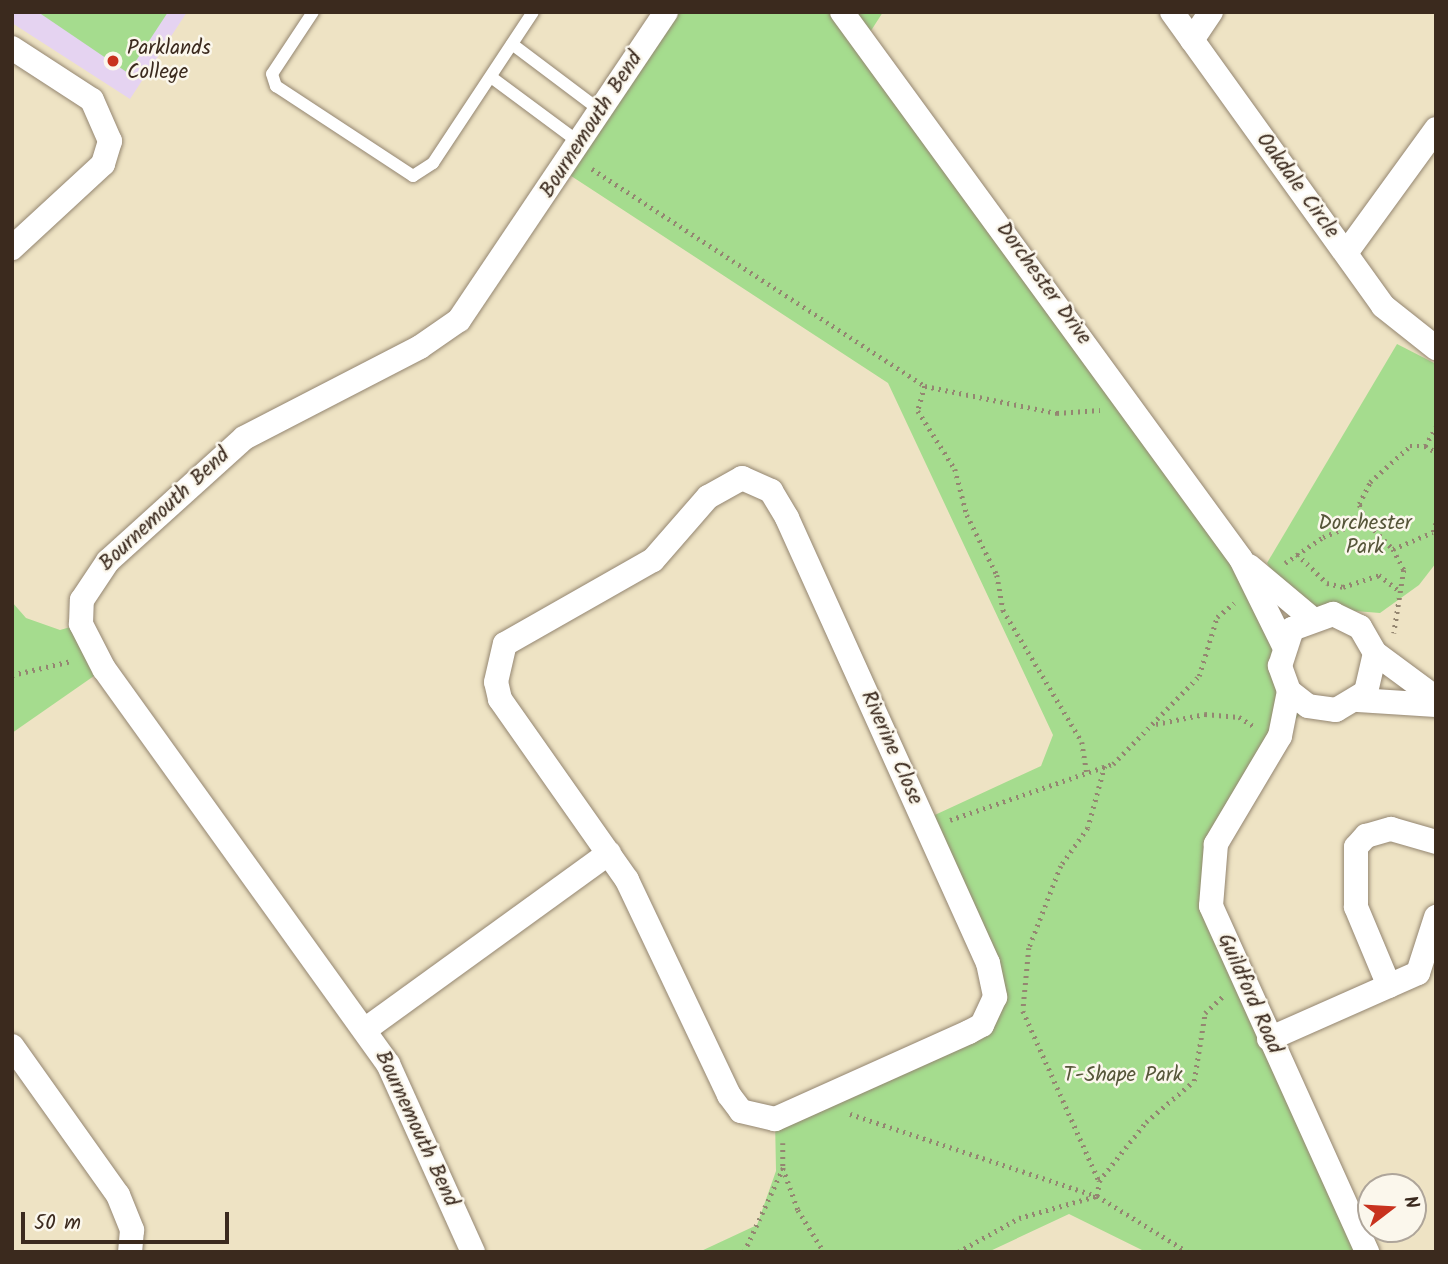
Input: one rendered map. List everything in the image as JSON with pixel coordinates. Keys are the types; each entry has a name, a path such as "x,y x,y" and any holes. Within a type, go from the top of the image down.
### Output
{"street":[{"name":"Bournemouth Bend","path":"473,1252 388,1063 90,645 82,600 108,561 244,438 420,347 459,320 666,12"},
{"name":"Dorchester Drive","path":"842,12 1259,582 1283,643"},
{"name":"Oakdale Circle","path":"1172,12 1395,319 1436,348"},
{"path":"1192,40 1212,12"},
{"path":"12,48 92,100 110,141 103,164 12,248"},
{"path":"1346,253 1436,129"},
{"name":"Riverine Close","path":"742,478 778,501 988,963 995,998 990,1014 969,1032 817,1103 782,1117 758,1119 729,1096 643,909 609,853 500,699 497,663 505,644 526,627 653,560 708,497 742,478"},
{"name":"Dorchester Drive","path":"1259,582 1311,618"},
{"path":"1436,698 1375,653 1348,618 1311,618 1283,643 1280,666 1289,691 1324,710 1358,700 1436,705"},
{"path":"1358,700 1375,673 1375,653"},
{"name":"Guildford Road","path":"1289,691 1278,738 1229,813 1210,877 1211,906 1367,1252"},
{"name":"Guildford Road","path":"1278,738 1324,710"},
{"path":"1389,986 1356,906 1356,847 1366,836 1391,829 1436,842"},
{"path":"366,1029 609,853"},
{"path":"1269,1039 1424,968 1436,918"},
{"path":"12,1046 118,1195 132,1230 130,1252"}],"lane":[{"path":"313,12 272,74 276,86 403,175 433,163 533,12"},
{"path":"512,44 601,111"},
{"path":"491,77 576,149"}],"path":[{"path":"576,149 925,386 1056,413 1136,413"},
{"path":"925,386 918,411 955,469 967,515 997,575 1003,610 1083,742 1088,772"},
{"path":"1425,446 1436,427"},
{"path":"1398,590 1404,570 1393,549 1365,520 1359,504 1370,482 1409,446 1425,446 1436,452"},
{"path":"928,829 1105,766 1156,724 1199,676 1217,617 1297,554 1365,520"},
{"path":"1393,549 1433,533 1436,522"},
{"path":"1297,554 1327,583 1343,587 1379,575 1398,590 1403,605 1396,631 1375,653"},
{"path":"12,675 60,666 90,645"},
{"path":"1156,724 1205,714 1239,717 1278,738"},
{"path":"1099,1181 1023,1011 1029,948 1061,866 1087,828 1105,766"},
{"path":"1097,1196 1099,1181 1146,1122 1194,1081 1205,1013 1244,984"},
{"path":"817,1103 1097,1196 1188,1252"},
{"path":"782,1117 783,1168 798,1210 824,1252"},
{"path":"744,1252 783,1168"},
{"path":"958,1252 1019,1218 1097,1196"}],"shaded area":[{"name":"Parklands College","path":"12,12 187,12 130,99 12,23"}],"green space":[{"path":"38,12 168,12 128,73"},
{"name":"T-Shape Park","path":"666,12 883,12 865,40 1241,559 1308,706 1280,736 1210,877 1357,1228 1357,1243 1363,1243 1367,1252 1146,1252 1069,1214 988,1252 699,1252 757,1225 776,1171 775,1119 969,1032 995,997 924,820 1041,766 1053,735 888,383 562,170"},
{"name":"Dorchester Park","path":"1397,344 1436,364 1436,563 1419,585 1380,613 1293,606 1267,563"},
{"path":"12,602 26,618 60,630 81,624 104,669 12,733"}],"place":[{"name":"Parklands College","path":"113,61"}]}
